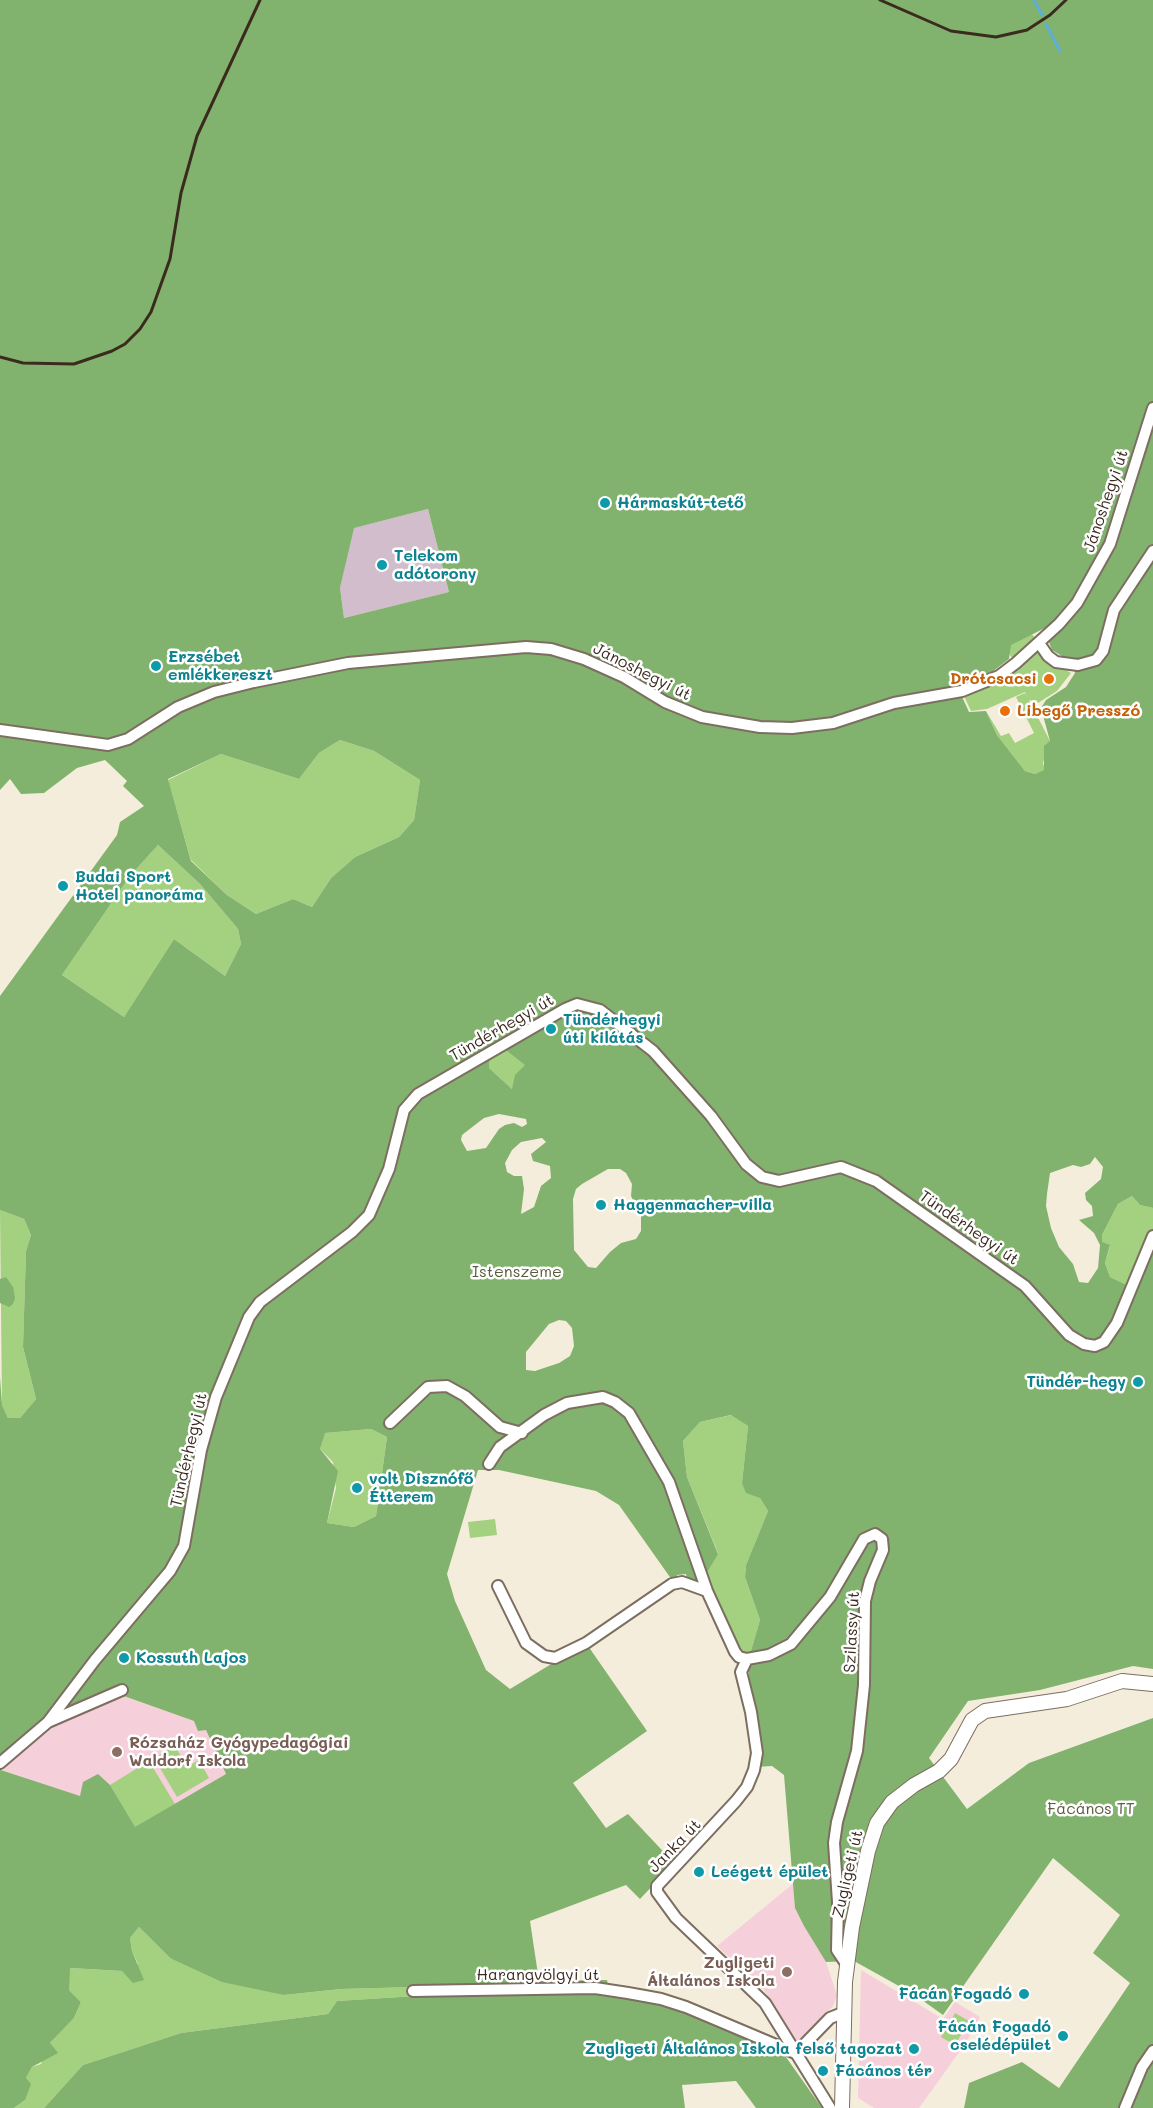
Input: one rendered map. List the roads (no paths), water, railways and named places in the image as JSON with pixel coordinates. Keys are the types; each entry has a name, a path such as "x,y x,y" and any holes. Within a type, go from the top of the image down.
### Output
{"street":[{"name":"Jánoshegyi út","path":"0,730 108,745 128,739 178,707 214,692 254,682 348,663 526,647 559,651 584,659 624,677 665,702 702,717 760,727 812,726 832,723 911,699 976,686 999,676 1039,643 1077,603 1105,556 1153,408"},
{"path":"1039,643 1048,656 1056,662 1078,665 1096,660 1103,651 1114,610 1153,551"},
{"name":"Tündérhegyi út","path":"48,1722 100,1653 170,1571 184,1546 201,1450 216,1397 249,1317 260,1302 352,1232 369,1215 389,1169 404,1110 418,1094 565,1008 577,1004 600,1010 653,1051 711,1116 746,1164 762,1177 779,1181 841,1167 876,1181 1025,1286 1063,1329 1084,1344 1095,1346 1104,1342 1117,1323 1153,1236"},
{"path":"390,1423 409,1402 428,1387 447,1386 465,1395 500,1427 522,1433"},
{"path":"489,1464 500,1447 544,1415 567,1403 603,1397 615,1402 629,1413 669,1482 707,1591 735,1652 747,1659"},
{"name":"Szilassy út","path":"747,1659 769,1655 791,1644 830,1597 864,1539 875,1534 882,1539 883,1550 870,1581 865,1601 864,1685 855,1764 837,1822 834,1843 838,1902 837,1950 847,1965"},
{"path":"498,1586 526,1643 544,1656 555,1658 586,1643 672,1584 682,1582 707,1591"},
{"name":"Janka út","path":"747,1659 741,1672 757,1753 754,1770 747,1787 736,1801 657,1886 657,1892 676,1918 765,2003 796,2053"},
{"name":"Zugligeti út","path":"845,2012 847,1965 863,1873 877,1824 892,1802 914,1785 939,1771 951,1759 972,1720 985,1711 1036,1706 1067,1699 1122,1681 1153,1684"},
{"path":"0,1763 48,1722 122,1690"},
{"name":"Harangvölgyi út","path":"413,1991 595,1989 628,1993 661,1999 686,2007 796,2053"},
{"path":"830,2108 796,2053 830,2018 845,2012 842,2108"},
{"path":"1125,2108 1142,2067 1153,2051"}],"waterway":[{"path":"1034,0 1042,15"},
{"path":"1046,24 1060,51"}],"railway":[{"path":"0,357 23,363 74,364 112,351 125,344 140,329 151,312 170,259 181,193 197,136 260,0"},
{"path":"880,0 951,31 996,37 1027,30 1050,15 1066,0"}],"place":[{"name":"Hármaskút-tető","path":"605,503"},
{"name":"Telekom adótorony","path":"382,565"},
{"name":"Erzsébet emlékkereszt","path":"156,666"},
{"name":"Drótcsacsi","path":"1049,679"},
{"name":"Libegő Presszó","path":"1005,711"},
{"name":"Budai Sport Hotel panoráma","path":"63,886"},
{"name":"Tündérhegyi úti kilátás","path":"551,1029"},
{"name":"Haggenmacher-villa","path":"601,1205"},
{"name":"Tündér-hegy","path":"1138,1382"},
{"name":"volt Disznófő Étterem","path":"357,1488"},
{"name":"Kossuth Lajos","path":"124,1658"},
{"name":"Rózsaház Gyógypedagógiai Waldorf Iskola","path":"117,1752"},
{"name":"Leégett épület","path":"699,1872"},
{"name":"Zugligeti Általános Iskola","path":"787,1972"},
{"name":"Fácán Fogadó","path":"1024,1994"},
{"name":"Fácán Fogadó cselédépület","path":"1063,2036"},
{"name":"Zugligeti Általános Iskola felső tagozat","path":"914,2049"},
{"name":"Fácános tér","path":"823,2071"}],"park label":[{"name":"Istenszeme","path":"517,1272"},
{"name":"Fácános TT","path":"1091,1809"}]}
